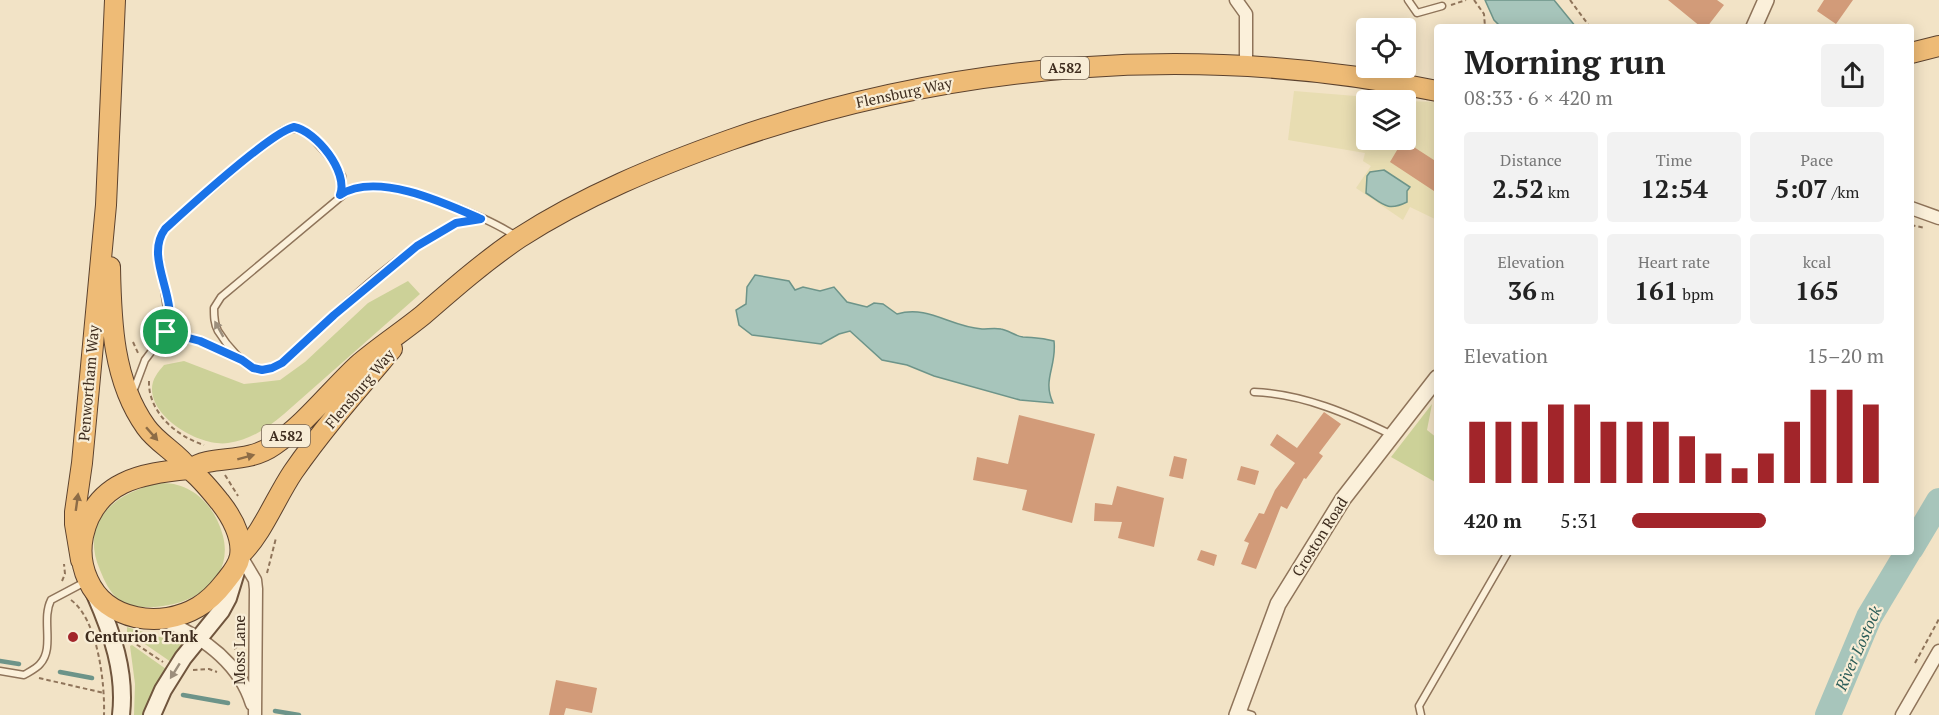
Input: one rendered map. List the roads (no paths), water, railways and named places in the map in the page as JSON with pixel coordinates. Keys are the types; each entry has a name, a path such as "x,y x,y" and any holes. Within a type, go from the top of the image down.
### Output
{"highway":[{"name":"Penwortham Way","path":"81,560 75,512 82,463 106,205 115,0"},
{"path":"1914,51 1939,46"},
{"name":"Flensburg Way","path":"190,469 200,462 224,461 257,454 278,442 360,364 422,315 471,272 519,239 597,195 701,150 783,123 872,98 968,79 1056,69 1149,64 1246,65 1352,76 1434,90"},
{"name":"Penwortham Way","path":"106,205 110,247 112,329 120,367 139,416 153,436 181,458 190,469"},
{"name":"Flensburg Way","path":"239,559 253,542 282,490 313,445 344,405 422,315"},
{"name":"A582","path":"190,469 228,515 237,532 239,559 217,591 196,608 159,618 128,616 110,607 91,586 81,560 86,525 97,505 106,494 131,479 143,475 190,469"}],"main road":[{"name":"Flensburg Way","path":"152,715 175,670 228,598 239,559"},
{"path":"91,586 115,646 121,682 120,715"}],"street":[{"path":"1236,0 1246,14 1246,65"},
{"path":"1914,209 1939,218"},
{"name":"Croston Road","path":"1242,714 1278,604 1343,499 1434,382"},
{"name":"Moss Lane","path":"239,559 255,580 255,715"},
{"name":"Moss Lane","path":"159,618 199,638 225,660 245,687 255,715"},
{"path":"1902,715 1939,651"}],"lane":[{"path":"1408,0 1417,13 1442,6"},
{"path":"131,398 145,360 166,332 169,315 158,254 161,234 170,224 282,131 294,127 311,135 339,170 343,183 340,195"},
{"path":"242,360 218,331 214,315 217,302 340,195 358,187 376,186 443,202 499,226 519,239"},
{"path":"166,332 200,341 242,360 253,368 262,370 282,363 408,252 456,223 481,219"},
{"path":"1254,392 1280,393 1331,409 1352,416 1392,436"},
{"path":"1421,715 1419,705 1506,555"},
{"path":"0,671 24,675 41,664 47,650 47,608 51,600 66,591 91,586"}],"water":[{"path":"1485,0 1554,0 1574,24 1498,24"},
{"path":"1384,170 1410,187 1407,191 1407,202 1395,206 1385,205 1366,193 1367,176 1370,172"},
{"path":"755,275 789,281 795,290 803,287 820,291 834,287 847,302 867,307 874,303 883,304 897,314 919,312 960,325 982,329 1001,329 1020,336 1054,341 1054,358 1049,380 1053,403 1020,400 934,376 907,365 882,360 850,331 821,344 752,335 739,325 736,310 746,304 747,287"}],"waterway":[{"name":"River Lostock","path":"1914,543 1939,501"},
{"name":"River Lostock","path":"1828,715 1869,617 1906,555"},
{"path":"0,661 19,664"},
{"path":"60,672 92,678"},
{"path":"183,695 228,703"},
{"path":"275,711 299,715"}],"place":[{"name":"Centurion Tank","path":"73,637"}]}
